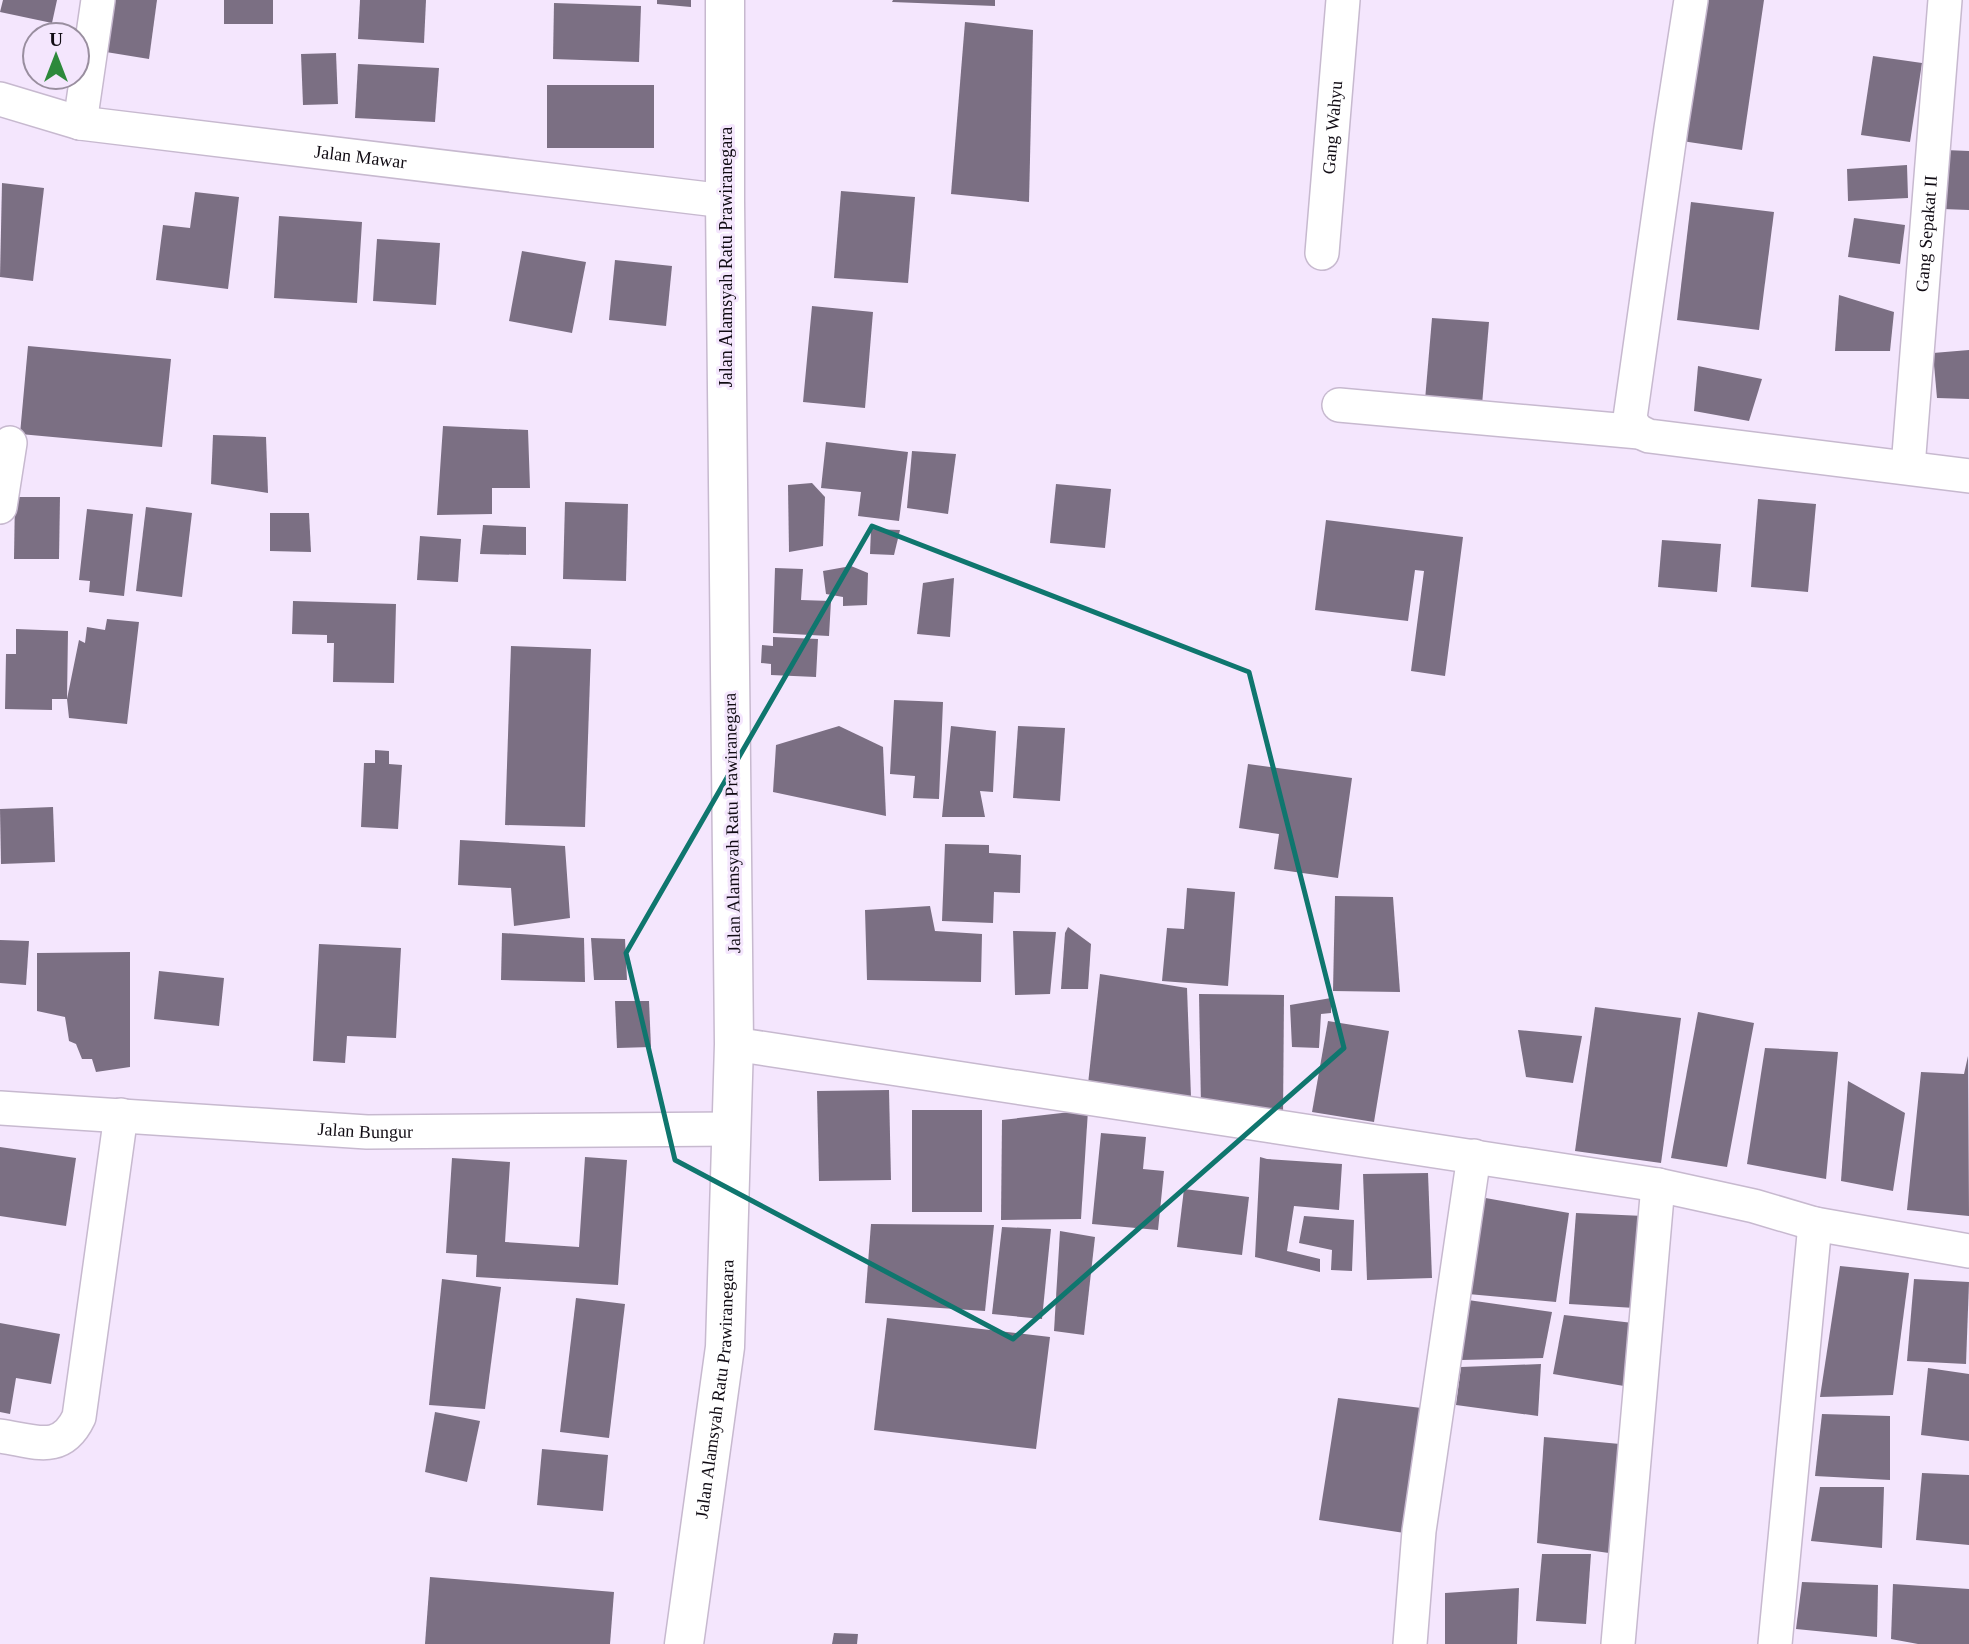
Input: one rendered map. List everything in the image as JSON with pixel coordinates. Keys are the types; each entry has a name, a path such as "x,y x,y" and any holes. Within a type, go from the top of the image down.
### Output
{"main road":[{"name":"Jalan Alamsyah Ratu Prawiranegara","path":"684,1644 725,1347 732,1129 734,1044 725,0"}],"street":[{"path":"80,123 98,0"},
{"name":"Gang Wahyu","path":"1322,253 1343,0"},
{"path":"1639,432 1630,418 1691,0"},
{"name":"Gang Sepakat II","path":"1908,467 1945,0"},
{"name":"Jalan Mawar","path":"0,100 80,123 725,201"},
{"path":"1339,405 1639,432 1649,436 1969,476"},
{"path":"0,507 10,443"},
{"path":"734,1044 1658,1185 1754,1206 1815,1224 1969,1251"},
{"name":"Jalan Bungur","path":"0,1108 367,1132 732,1129"},
{"path":"0,1436 45,1443 60,1441 72,1432 79,1417 121,1115"},
{"path":"1410,1644 1419,1531 1474,1156"},
{"path":"1618,1644 1658,1185"},
{"path":"1775,1644 1815,1224"}],"highlighted area":[{"path":"872,526 1249,672 1344,1048 1013,1339 675,1160 626,953"}],"building":[{"path":"3,0 57,0 52,21 0,12"},
{"path":"113,0 157,0 149,59 106,52"},
{"path":"224,0 273,0 273,24 224,24"},
{"path":"360,0 426,0 424,43 358,39"},
{"path":"657,0 691,0 691,7 657,4"},
{"path":"995,0 995,6 892,2"},
{"path":"1703,0 1764,0 1742,150 1682,141"},
{"path":"554,3 641,6 639,62 553,59"},
{"path":"965,22 1033,30 1029,202 951,194"},
{"path":"336,53 338,104 303,105 301,54"},
{"path":"1873,56 1922,63 1910,142 1861,135"},
{"path":"358,64 439,68 435,122 355,118"},
{"path":"547,85 654,85 654,148 547,148"},
{"path":"1945,150 1969,151 1969,210 1943,209"},
{"path":"1907,165 1908,198 1848,201 1847,169"},
{"path":"2,183 44,188 33,281 0,277"},
{"path":"841,191 915,197 908,283 834,278"},
{"path":"195,192 239,197 228,289 156,280 163,225 190,228"},
{"path":"1691,202 1774,212 1759,330 1677,320"},
{"path":"279,216 362,222 357,303 274,298"},
{"path":"1854,218 1905,225 1900,264 1848,257"},
{"path":"377,239 440,243 436,305 373,301"},
{"path":"522,251 586,262 572,333 509,321"},
{"path":"615,260 672,266 666,326 609,320"},
{"path":"1839,295 1894,312 1890,351 1835,351"},
{"path":"812,306 873,312 865,408 803,402"},
{"path":"1432,318 1489,322 1482,405 1425,400"},
{"path":"28,346 171,359 162,447 20,434"},
{"path":"1969,350 1969,399 1937,398 1933,353"},
{"path":"1698,366 1762,379 1749,421 1694,411"},
{"path":"443,426 528,430 530,488 492,488 492,514 437,515"},
{"path":"213,435 266,437 268,493 211,484"},
{"path":"826,442 908,452 899,521 858,516 861,492 821,488"},
{"path":"912,451 956,454 948,514 907,508"},
{"path":"812,483 825,497 823,546 789,552 788,485"},
{"path":"1056,484 1111,489 1105,548 1050,543"},
{"path":"15,497 60,497 59,559 14,559"},
{"path":"1758,499 1816,504 1808,592 1751,587"},
{"path":"565,502 628,504 626,581 563,579"},
{"path":"146,507 192,513 182,597 136,591"},
{"path":"87,509 133,514 124,596 89,592 90,581 79,580"},
{"path":"270,513 309,513 311,552 270,551"},
{"path":"1326,520 1463,537 1445,676 1411,671 1424,571 1415,570 1408,621 1315,610"},
{"path":"483,525 526,527 526,555 480,554"},
{"path":"871,529 900,530 894,555 870,554"},
{"path":"420,536 461,539 458,582 417,580"},
{"path":"1662,540 1721,544 1717,592 1658,587"},
{"path":"851,566 868,573 867,605 843,606 843,597 826,594 823,571"},
{"path":"775,568 803,569 801,600 831,601 829,636 773,633"},
{"path":"954,578 950,637 917,634 923,583"},
{"path":"293,601 396,604 394,683 333,682 334,643 327,643 327,635 292,634"},
{"path":"107,619 139,622 127,724 69,718 67,699 79,640 85,643 87,627 105,630"},
{"path":"16,629 68,631 67,699 52,699 52,710 5,709 6,654 16,654"},
{"path":"773,637 818,639 816,677 771,675 771,664 761,663 762,645 773,646"},
{"path":"511,646 591,649 585,827 505,825"},
{"path":"894,700 943,702 939,799 913,798 915,776 890,774"},
{"path":"839,726 883,747 886,816 773,792 776,745"},
{"path":"951,726 996,731 993,792 980,791 985,817 942,817"},
{"path":"1018,726 1065,728 1060,801 1013,798"},
{"path":"375,750 389,751 389,764 402,765 398,829 361,827 364,763 375,763"},
{"path":"1248,764 1352,778 1338,878 1274,869 1279,834 1239,828"},
{"path":"53,807 55,862 1,864 0,809"},
{"path":"460,840 565,846 570,918 514,926 511,888 458,885"},
{"path":"945,844 989,845 989,853 1021,855 1020,893 994,892 993,923 942,921"},
{"path":"1187,888 1235,892 1228,986 1162,981 1167,928 1184,929"},
{"path":"1335,896 1393,897 1400,992 1333,991"},
{"path":"930,906 935,931 982,934 981,982 867,980 865,910"},
{"path":"1068,927 1091,944 1088,989 1061,989 1065,933"},
{"path":"1013,931 1056,932 1050,994 1015,995"},
{"path":"502,933 584,938 585,982 501,980"},
{"path":"591,938 625,939 627,980 594,980"},
{"path":"0,940 29,941 26,985 0,983"},
{"path":"319,944 401,948 396,1038 347,1036 345,1063 313,1061"},
{"path":"130,952 130,1067 96,1072 92,1059 82,1059 76,1044 69,1041 65,1017 37,1011 37,953"},
{"path":"159,971 224,978 219,1026 154,1019"},
{"path":"1100,974 1187,988 1191,1097 1088,1084"},
{"path":"1199,994 1284,995 1283,1118 1201,1107"},
{"path":"1331,998 1331,1013 1321,1014 1319,1048 1292,1047 1290,1005"},
{"path":"615,1001 649,1001 651,1047 617,1048"},
{"path":"1595,1007 1681,1018 1661,1163 1575,1151"},
{"path":"1698,1012 1754,1023 1727,1167 1671,1158"},
{"path":"1328,1021 1389,1031 1374,1122 1312,1112"},
{"path":"1518,1030 1582,1036 1573,1083 1526,1077"},
{"path":"1765,1048 1838,1052 1826,1179 1747,1164"},
{"path":"1968,1056 1969,1216 1907,1210 1921,1072 1964,1074"},
{"path":"1848,1081 1905,1113 1893,1191 1841,1181"},
{"path":"889,1090 891,1180 819,1181 817,1091"},
{"path":"912,1110 982,1110 982,1212 912,1212"},
{"path":"1088,1110 1081,1219 1001,1220 1002,1120"},
{"path":"1101,1133 1146,1137 1143,1169 1164,1171 1158,1230 1092,1224"},
{"path":"0,1147 76,1158 66,1226 0,1216"},
{"path":"585,1157 627,1160 618,1285 476,1277 477,1255 446,1253 452,1158 510,1162 505,1242 579,1247"},
{"path":"1260,1157 1342,1164 1339,1210 1294,1206 1287,1251 1320,1259 1320,1272 1255,1257"},
{"path":"1428,1173 1432,1278 1367,1280 1363,1174"},
{"path":"1184,1189 1249,1197 1242,1255 1177,1247"},
{"path":"1480,1197 1569,1213 1556,1302 1468,1294"},
{"path":"1576,1213 1644,1216 1635,1308 1569,1304"},
{"path":"1304,1216 1354,1220 1352,1271 1331,1270 1332,1250 1299,1243"},
{"path":"871,1224 994,1225 985,1311 865,1303"},
{"path":"1002,1227 1051,1229 1042,1319 992,1314"},
{"path":"1060,1231 1095,1237 1084,1335 1054,1331"},
{"path":"1840,1266 1909,1273 1893,1395 1820,1397"},
{"path":"442,1279 501,1287 485,1409 429,1405"},
{"path":"1914,1279 1969,1282 1966,1364 1907,1361"},
{"path":"576,1298 625,1304 609,1438 560,1432"},
{"path":"1468,1300 1552,1312 1543,1358 1461,1360"},
{"path":"1564,1315 1633,1323 1624,1386 1553,1374"},
{"path":"887,1318 1050,1337 1036,1449 874,1430"},
{"path":"0,1323 60,1334 51,1384 16,1378 10,1414 0,1412"},
{"path":"1541,1364 1538,1416 1456,1405 1461,1367"},
{"path":"1928,1368 1969,1374 1969,1441 1921,1435"},
{"path":"1338,1398 1430,1409 1411,1534 1319,1520"},
{"path":"435,1412 480,1421 467,1482 425,1472"},
{"path":"1822,1414 1890,1416 1890,1480 1815,1476"},
{"path":"1544,1437 1620,1444 1609,1553 1537,1543"},
{"path":"542,1449 608,1455 603,1511 537,1505"},
{"path":"1922,1473 1969,1475 1969,1545 1916,1540"},
{"path":"1820,1487 1884,1487 1882,1548 1811,1541"},
{"path":"1542,1554 1591,1554 1586,1624 1536,1621"},
{"path":"430,1577 614,1592 610,1644 425,1644"},
{"path":"1802,1582 1878,1585 1877,1637 1796,1629"},
{"path":"1893,1584 1969,1589 1969,1644 1918,1644 1891,1639"},
{"path":"1519,1588 1517,1644 1445,1644 1445,1593"},
{"path":"834,1633 858,1634 857,1644 832,1644"}]}
